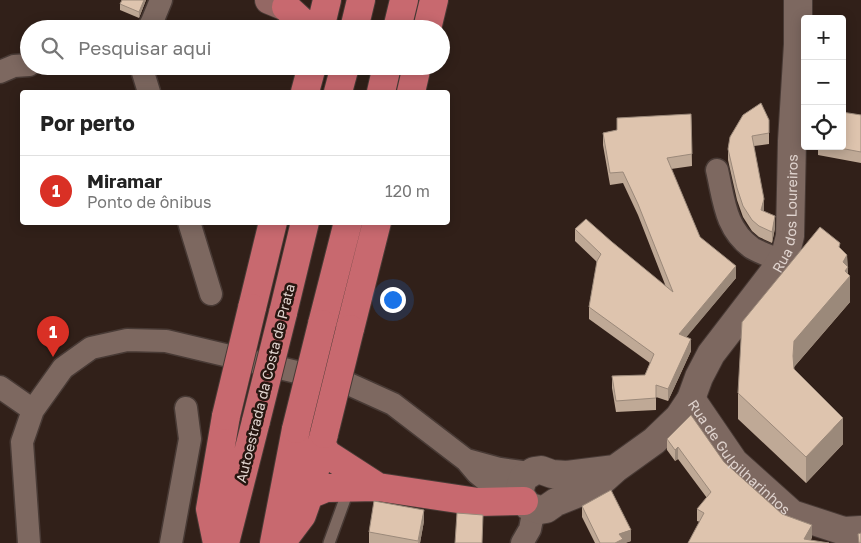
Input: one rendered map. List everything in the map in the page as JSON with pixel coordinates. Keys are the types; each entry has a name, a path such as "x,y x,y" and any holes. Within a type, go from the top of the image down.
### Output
{"highway":[{"path":"322,20 327,0"},
{"path":"356,20 361,0"},
{"path":"399,20 404,0"},
{"path":"429,20 434,0"},
{"path":"287,2 302,20"},
{"path":"306,90 310,75"},
{"path":"339,90 343,75"},
{"path":"381,90 385,75"},
{"path":"411,90 415,75"},
{"path":"217,543 210,509 226,416 272,225"},
{"name":"Autoestrada da Costa de Prata","path":"225,543 304,225"},
{"path":"274,543 296,429 347,225"},
{"path":"281,543 302,515 309,494 376,225"},
{"path":"323,440 327,454 378,487"},
{"path":"309,494 326,488 378,487 478,502 536,492"}],"street":[{"path":"153,20 160,0"},
{"name":"Rua dos Loureiros","path":"691,400 699,377 711,354 786,252 790,236 798,0"},
{"path":"0,72 20,66"},
{"path":"144,75 148,90"},
{"path":"717,170 732,228 753,248 781,261"},
{"path":"190,225 211,294"},
{"path":"29,543 22,442 32,410 63,368 90,348 127,340 166,341 350,385 393,404 466,460 500,469 536,492 530,529 522,543"},
{"path":"0,387 32,410"},
{"name":"Rua de Gulpilharinhos","path":"536,492 596,486 615,469 654,441 691,400 734,462 792,514 844,531 861,530"},
{"path":"171,543 190,439 186,408"}],"lane":[{"path":"329,543 348,488"}],"building":[{"path":"122,0 144,0 139,12 120,4"},
{"path":"761,103 769,120 769,133 752,136 764,199 761,210 775,216 772,232 759,226 752,220 743,206 728,149 730,137 743,115"},
{"path":"846,113 861,115 861,152 846,149"},
{"path":"691,114 692,154 667,158 700,237 736,266 679,334 691,339 668,389 656,385 656,398 616,401 612,376 645,375 654,354 589,307 597,261 601,254 575,229 586,219 673,292 638,204 623,172 610,173 603,133 617,130 617,118"},
{"path":"820,227 840,243 839,247 847,255 843,262 848,267 845,271 850,276 794,341 794,369 843,418 806,457 738,393 742,322"},
{"path":"691,415 724,462 782,514 812,525 804,539 829,543 688,543 704,513 697,509 711,492 678,447 675,450 667,439"},
{"path":"611,490 631,530 619,534 623,539 615,543 600,543 582,506"},
{"path":"374,501 424,510 418,541 369,532"},
{"path":"457,513 483,515 482,543 455,543"},
{"path":"861,533 861,543 859,543 858,534"}],"place":[{"name":"Miramar","path":"53,357"}]}
